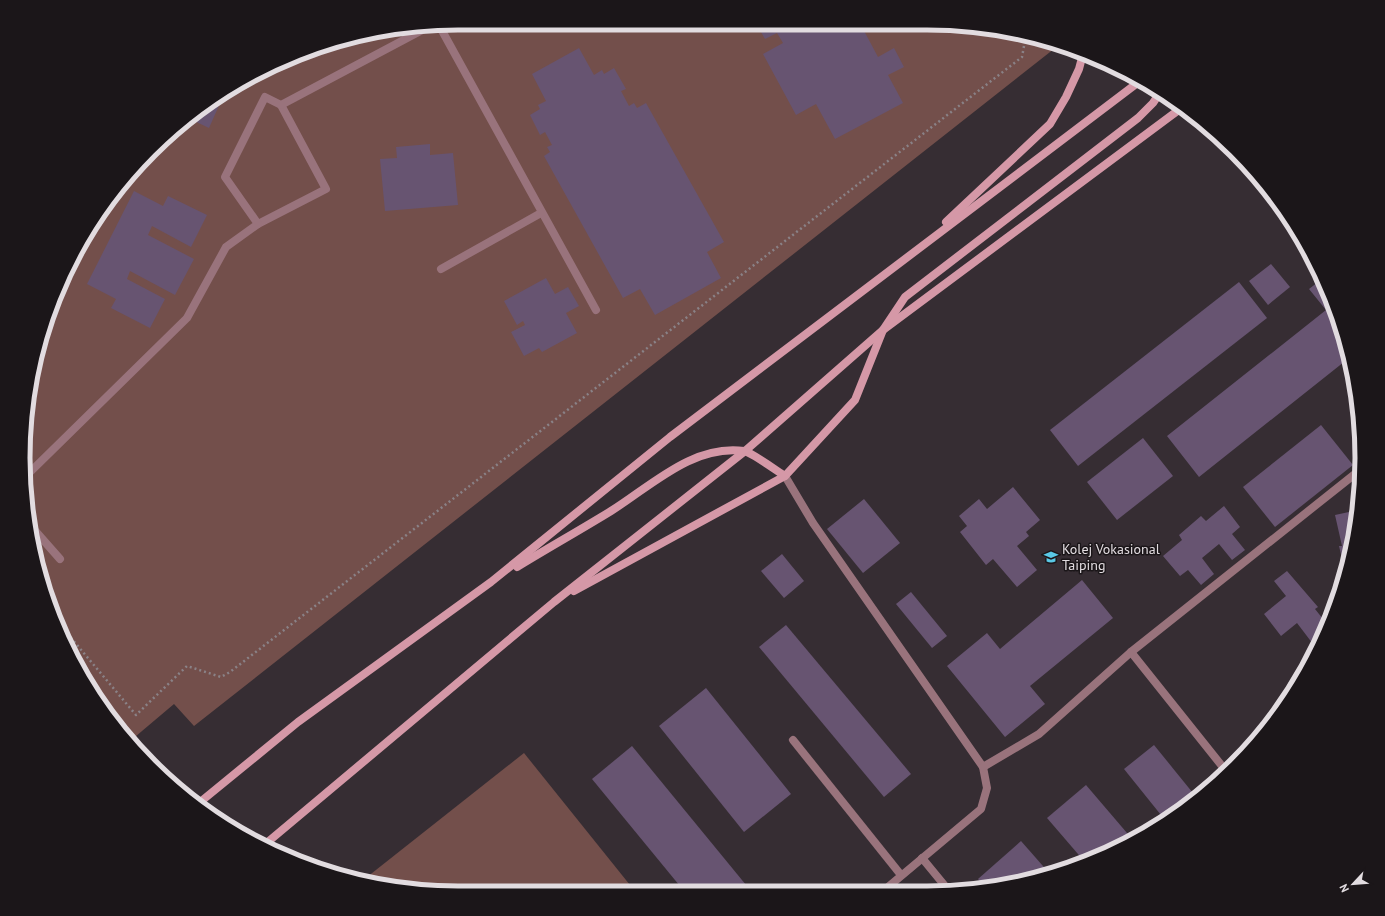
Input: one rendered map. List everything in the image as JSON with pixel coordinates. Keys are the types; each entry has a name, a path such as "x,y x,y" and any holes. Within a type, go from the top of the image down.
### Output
{"main road":[{"path":"914,251 1050,124 1066,97 1079,69 1082,59"},
{"path":"201,801 298,722 491,582 670,438 914,251 1136,85"},
{"path":"554,602 785,476 855,400 883,330 905,297 1138,118 1157,97"},
{"path":"268,842 554,602 745,451 883,330 1178,111"},
{"path":"491,582 611,510 665,474 695,458 718,451 745,451 785,476"}],"lane":[{"path":"442,31 541,213 596,310"},
{"path":"281,105 418,32"},
{"path":"30,472 187,318 226,248 258,224 326,189 281,105 265,97 225,177 258,224"},
{"path":"441,269 541,213"},
{"path":"983,767 1039,734 1131,652 1354,474"},
{"path":"785,476 813,523 983,767 987,788 981,809 889,886"},
{"path":"37,533 60,559"},
{"path":"1131,652 1223,767"},
{"path":"793,740 901,875"},
{"path":"922,858 945,885"}],"path":[{"path":"69,635 136,715 187,666 221,677 230,672 1022,57 1025,42"}],"shaded area":[{"path":"927,30 955,31 1010,38 1053,50 194,726 174,704 134,738 118,719 87,672 74,647 53,596 38,541 31,486 31,430 38,375 53,320 74,269 87,244 118,197 136,176 155,155 197,118 244,87 269,74 320,53 375,38 430,31"},
{"path":"524,753 631,886 430,885 368,876"}],"building":[{"path":"760,30 864,30 878,57 894,48 904,67 888,75 903,103 835,139 816,104 796,115 763,54 783,43 777,33 765,39"},
{"path":"579,48 594,75 602,70 604,74 614,68 626,89 621,91 629,106 634,103 637,108 646,103 724,242 707,252 721,278 655,315 640,289 623,298 544,156 550,152 547,147 552,145 545,132 540,135 530,115 540,109 538,105 546,101 532,74"},
{"path":"221,102 209,128 194,121"},
{"path":"430,144 430,155 453,153 458,205 385,211 380,159 397,158 396,147"},
{"path":"134,191 163,206 168,196 207,215 191,247 152,226 148,235 194,259 175,295 130,271 127,279 165,299 150,328 111,308 116,299 87,284"},
{"path":"1271,264 1290,287 1268,305 1249,281"},
{"path":"546,278 555,294 568,287 579,306 566,313 577,333 542,352 539,348 524,356 511,332 525,325 523,321 517,325 504,301"},
{"path":"1239,282 1267,318 1078,466 1050,430"},
{"path":"1317,283 1332,320 1344,362 1199,477 1167,436 1326,310 1309,289"},
{"path":"1321,425 1353,465 1275,527 1243,487"},
{"path":"1143,438 1173,476 1117,520 1087,482"},
{"path":"1013,487 1040,520 1026,532 1029,536 1017,546 1037,570 1017,587 993,559 986,565 960,532 967,526 959,516 979,499 987,509"},
{"path":"864,499 900,543 863,573 827,529"},
{"path":"1224,506 1240,527 1232,534 1245,550 1232,560 1219,544 1202,558 1214,574 1201,585 1188,570 1180,576 1163,556 1182,540 1179,535 1201,516 1206,521"},
{"path":"1351,511 1342,560 1339,546 1342,546 1335,515"},
{"path":"782,554 804,581 784,598 761,571"},
{"path":"1287,571 1318,607 1315,609 1323,619 1313,643 1297,623 1281,636 1264,614 1286,596 1274,581"},
{"path":"1082,580 1113,618 1030,686 1045,704 1005,737 947,666 987,633 1000,649"},
{"path":"911,592 947,636 932,648 896,604"},
{"path":"786,625 911,774 884,797 759,647"},
{"path":"706,688 791,794 744,832 659,726"},
{"path":"1154,745 1193,793 1162,816 1124,769"},
{"path":"632,746 747,886 680,886 592,779"},
{"path":"1086,785 1129,835 1081,857 1047,818"},
{"path":"1021,841 1045,869 1010,878 981,882 978,879"}],"place":[{"name":"Kolej Vokasional Taiping","path":"1051,557"}]}
